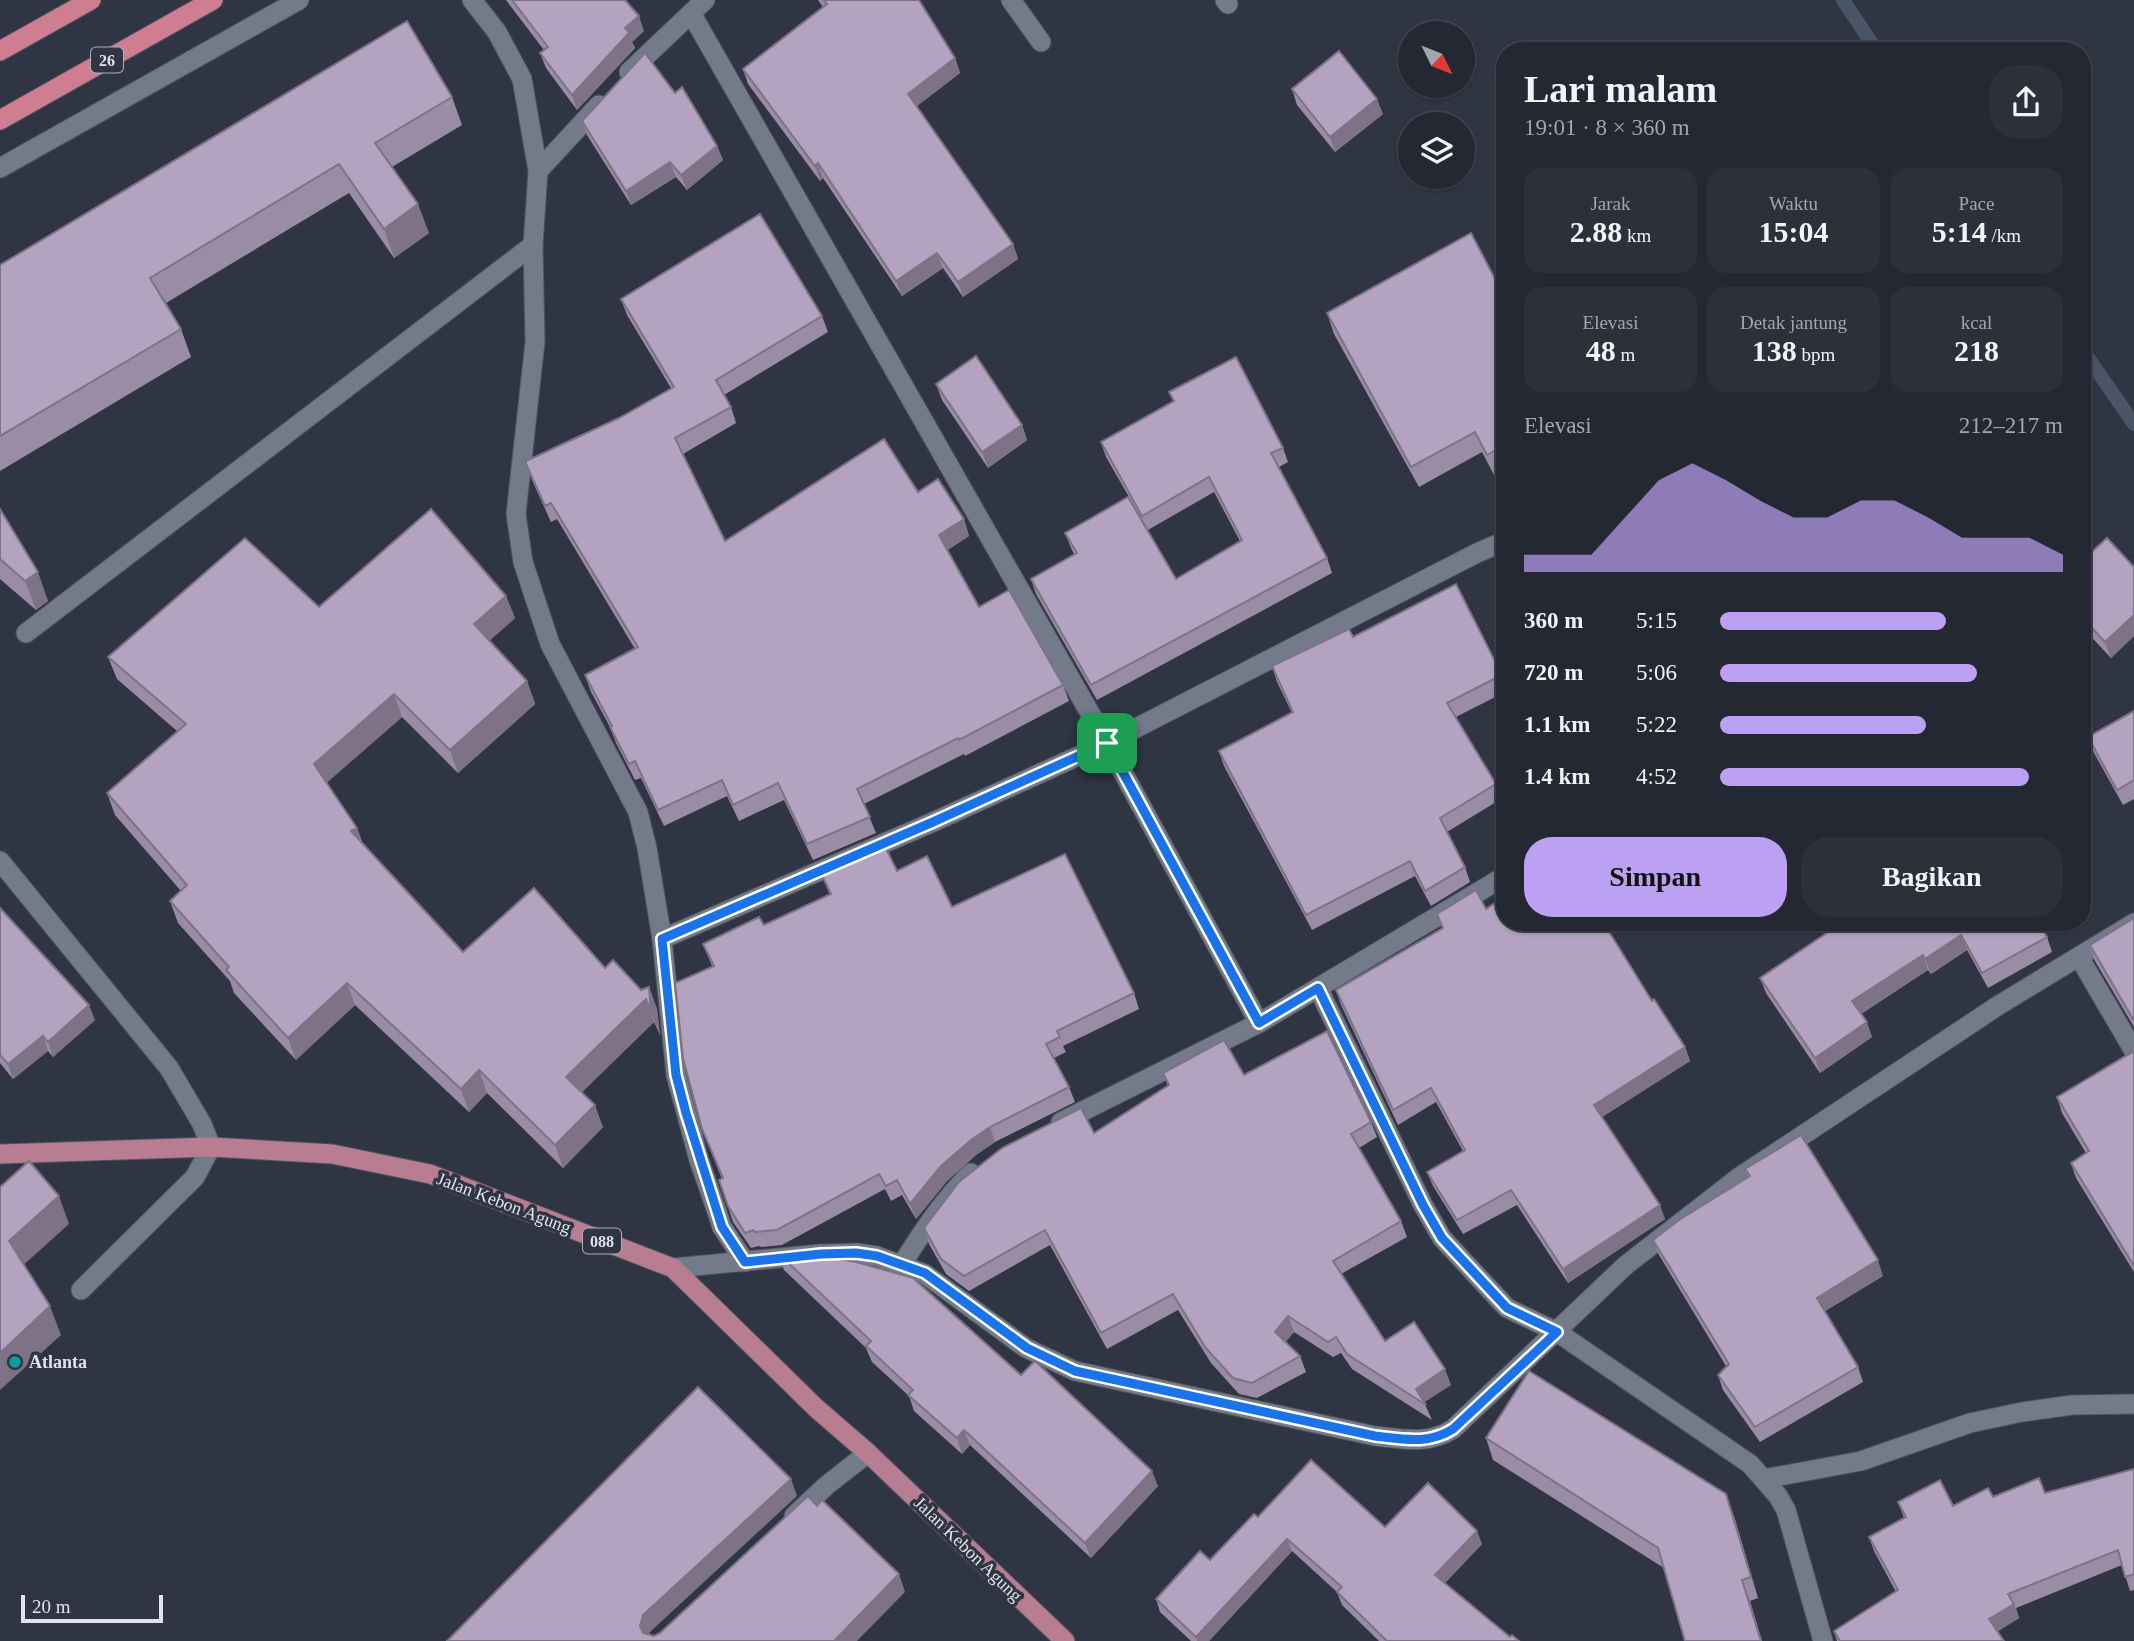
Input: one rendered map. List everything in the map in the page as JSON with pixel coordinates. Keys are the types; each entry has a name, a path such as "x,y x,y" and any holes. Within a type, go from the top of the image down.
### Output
{"highway":[{"path":"0,51 91,0"},
{"name":"26","path":"0,120 213,0"}],"main road":[{"name":"Jalan Kebon Agung","path":"0,1154 211,1147 332,1154 430,1174 673,1268 816,1408 1065,1641"}],"street":[{"path":"0,168 299,0"},
{"path":"472,0 497,32 522,79 538,171 533,245 535,342 516,514 523,562 550,644 638,812 647,848 662,939 676,1075 722,1227 745,1262"},
{"path":"1011,0 1041,42"},
{"path":"538,171 643,57 698,6 1107,743 1259,1023"},
{"path":"26,633 533,245"},
{"path":"662,939 933,822 1107,743 1496,545"},
{"path":"0,861 169,1068 202,1124 211,1147 195,1177 81,1290"},
{"path":"1049,1128 1259,1023 1496,881"},
{"path":"673,1268 856,1253 877,1256 925,1273 1027,1348 1075,1371 1384,1437 1422,1441 1442,1436 1453,1429 1626,1265 1738,1178 1999,1005 2134,923"},
{"path":"2079,957 2134,1051"},
{"path":"1318,988 1423,1205 1442,1238 1507,1308 1557,1332 1750,1464 1786,1510 1823,1641"},
{"path":"902,1264 930,1219 951,1192 982,1165"},
{"path":"1764,1479 1861,1461 1970,1423 2022,1412 2072,1405 2134,1404"},
{"path":"778,1531 827,1485 868,1454"}],"building":[{"path":"512,0 625,0 639,16 625,28 629,33 572,95 540,53 548,47"},
{"path":"824,0 919,0 955,58 908,94 1013,244 958,282 937,253 896,281 818,163 815,166 743,69 827,4"},
{"path":"407,21 452,97 375,143 418,204 384,229 339,164 150,278 181,329 0,436 0,265"},
{"path":"1339,51 1377,99 1330,137 1292,89"},
{"path":"645,53 675,93 682,87 717,146 681,175 670,162 626,191 582,121"},
{"path":"760,214 822,316 716,380 731,407 675,438 725,541 884,439 918,492 938,479 964,519 939,535 979,607 1009,590 1063,685 959,740 958,738 857,789 870,817 807,844 778,783 733,805 722,780 658,810 635,761 629,764 585,675 638,647 551,503 545,506 526,464 526,461 619,418 674,387 621,299"},
{"path":"1471,233 1496,281 1496,450 1487,455 1475,432 1411,467 1327,313"},
{"path":"976,356 1022,425 982,452 936,384"},
{"path":"1236,357 1283,448 1271,453 1327,558 1091,685 1031,579 1077,553 1065,533 1128,497 1176,579 1242,540 1209,477 1142,516 1101,442 1174,401 1169,392"},
{"path":"0,509 38,572 25,581 0,559"},
{"path":"431,509 506,596 474,624 527,681 450,750 394,694 314,764 357,828 351,831 463,952 534,888 605,968 613,960 641,990 649,987 651,1013 646,999 566,1077 595,1105 555,1145 479,1070 461,1089 347,983 288,1038 226,970 229,967 170,901 187,885 107,793 186,724 108,657 245,538 319,607"},
{"path":"2107,538 2134,567 2134,615 2105,642 2091,627 2091,553"},
{"path":"1456,584 1496,663 1496,678 1447,703 1496,784 1440,818 1465,867 1425,891 1410,861 1306,915 1219,751 1293,712 1272,666 1349,629 1353,637"},
{"path":"2134,711 2134,780 2117,790 2091,742 2091,735"},
{"path":"882,840 897,871 927,856 952,907 1065,854 1134,993 1057,1031 1060,1037 1046,1044 1069,1087 990,1127 971,1140 941,1166 910,1204 897,1180 886,1186 879,1174 777,1230 753,1230 745,1233 728,1206 719,1180 723,1178 702,1129 683,1058 675,983 714,966 703,944 759,917 764,925 831,894 818,867"},
{"path":"1476,890 1486,909 1496,902 1496,931 1609,931 1652,1001 1654,999 1685,1047 1594,1105 1660,1205 1563,1269 1511,1190 1457,1220 1427,1172 1465,1150 1431,1088 1393,1110 1336,990 1443,928 1437,914"},
{"path":"0,908 89,1005 48,1042 43,1036 8,1064 0,1055"},
{"path":"2134,918 2134,1021 2090,945"},
{"path":"1830,931 2044,931 2047,937 1982,973 1961,935 1925,959 1923,955 1852,1001 1867,1022 1815,1058 1760,978"},
{"path":"1327,1031 1371,1122 1351,1134 1401,1221 1333,1261 1385,1341 1414,1322 1445,1369 1416,1389 1426,1405 1347,1354 1336,1337 1328,1342 1288,1316 1275,1332 1300,1356 1252,1383 1233,1378 1205,1347 1173,1294 1101,1333 1045,1230 964,1276 941,1259 924,1228 959,1182 1002,1148 1081,1108 1094,1133 1169,1085 1163,1073 1224,1040 1244,1075"},
{"path":"2134,1051 2134,1266 2071,1163 2089,1151 2057,1097"},
{"path":"1801,1135 1878,1260 1817,1298 1858,1367 1755,1427 1718,1375 1729,1364 1653,1240 1679,1220 1750,1176 1745,1169"},
{"path":"29,1161 59,1196 9,1241 50,1306 0,1353 0,1187"},
{"path":"796,1252 856,1262 913,1278 1021,1375 1035,1361 1152,1471 1085,1543 964,1430 957,1438 908,1395 913,1390 866,1346 871,1341 779,1254"},
{"path":"1529,1371 1726,1494 1751,1577 1742,1580 1761,1641 1685,1641 1658,1548 1486,1438"},
{"path":"698,1387 791,1479 643,1615 640,1626 643,1633 654,1636 660,1633 808,1496 817,1506 822,1500 899,1574 834,1641 447,1641"},
{"path":"1311,1460 1385,1527 1428,1483 1477,1531 1435,1575 1510,1637 1512,1635 1519,1641 1387,1641 1337,1592 1342,1587 1287,1539 1196,1637 1156,1599 1200,1551 1210,1560 1254,1514 1258,1517"},
{"path":"2134,1469 2134,1574 2125,1577 2118,1550 2008,1594 2014,1604 1989,1619 2004,1641 1840,1641 1834,1631 1898,1590 1869,1537 1906,1517 1898,1502 1940,1480 1953,1506 1988,1488 1993,1497 2039,1478 2045,1493"}],"waterway":[{"path":"1843,0 1871,42"},
{"path":"2091,362 2134,424"}],"place":[{"name":"Atlanta","path":"15,1362"}],"route":[{"path":"1107,743 1259,1023 1318,988 1423,1205 1442,1238 1507,1308 1557,1332 1453,1429 1442,1436 1422,1441 1375,1436 1075,1371 1048,1360 999,1330 918,1269 877,1256 856,1253 745,1262 722,1227 699,1160 676,1075 662,939 933,822 1107,743"}]}
